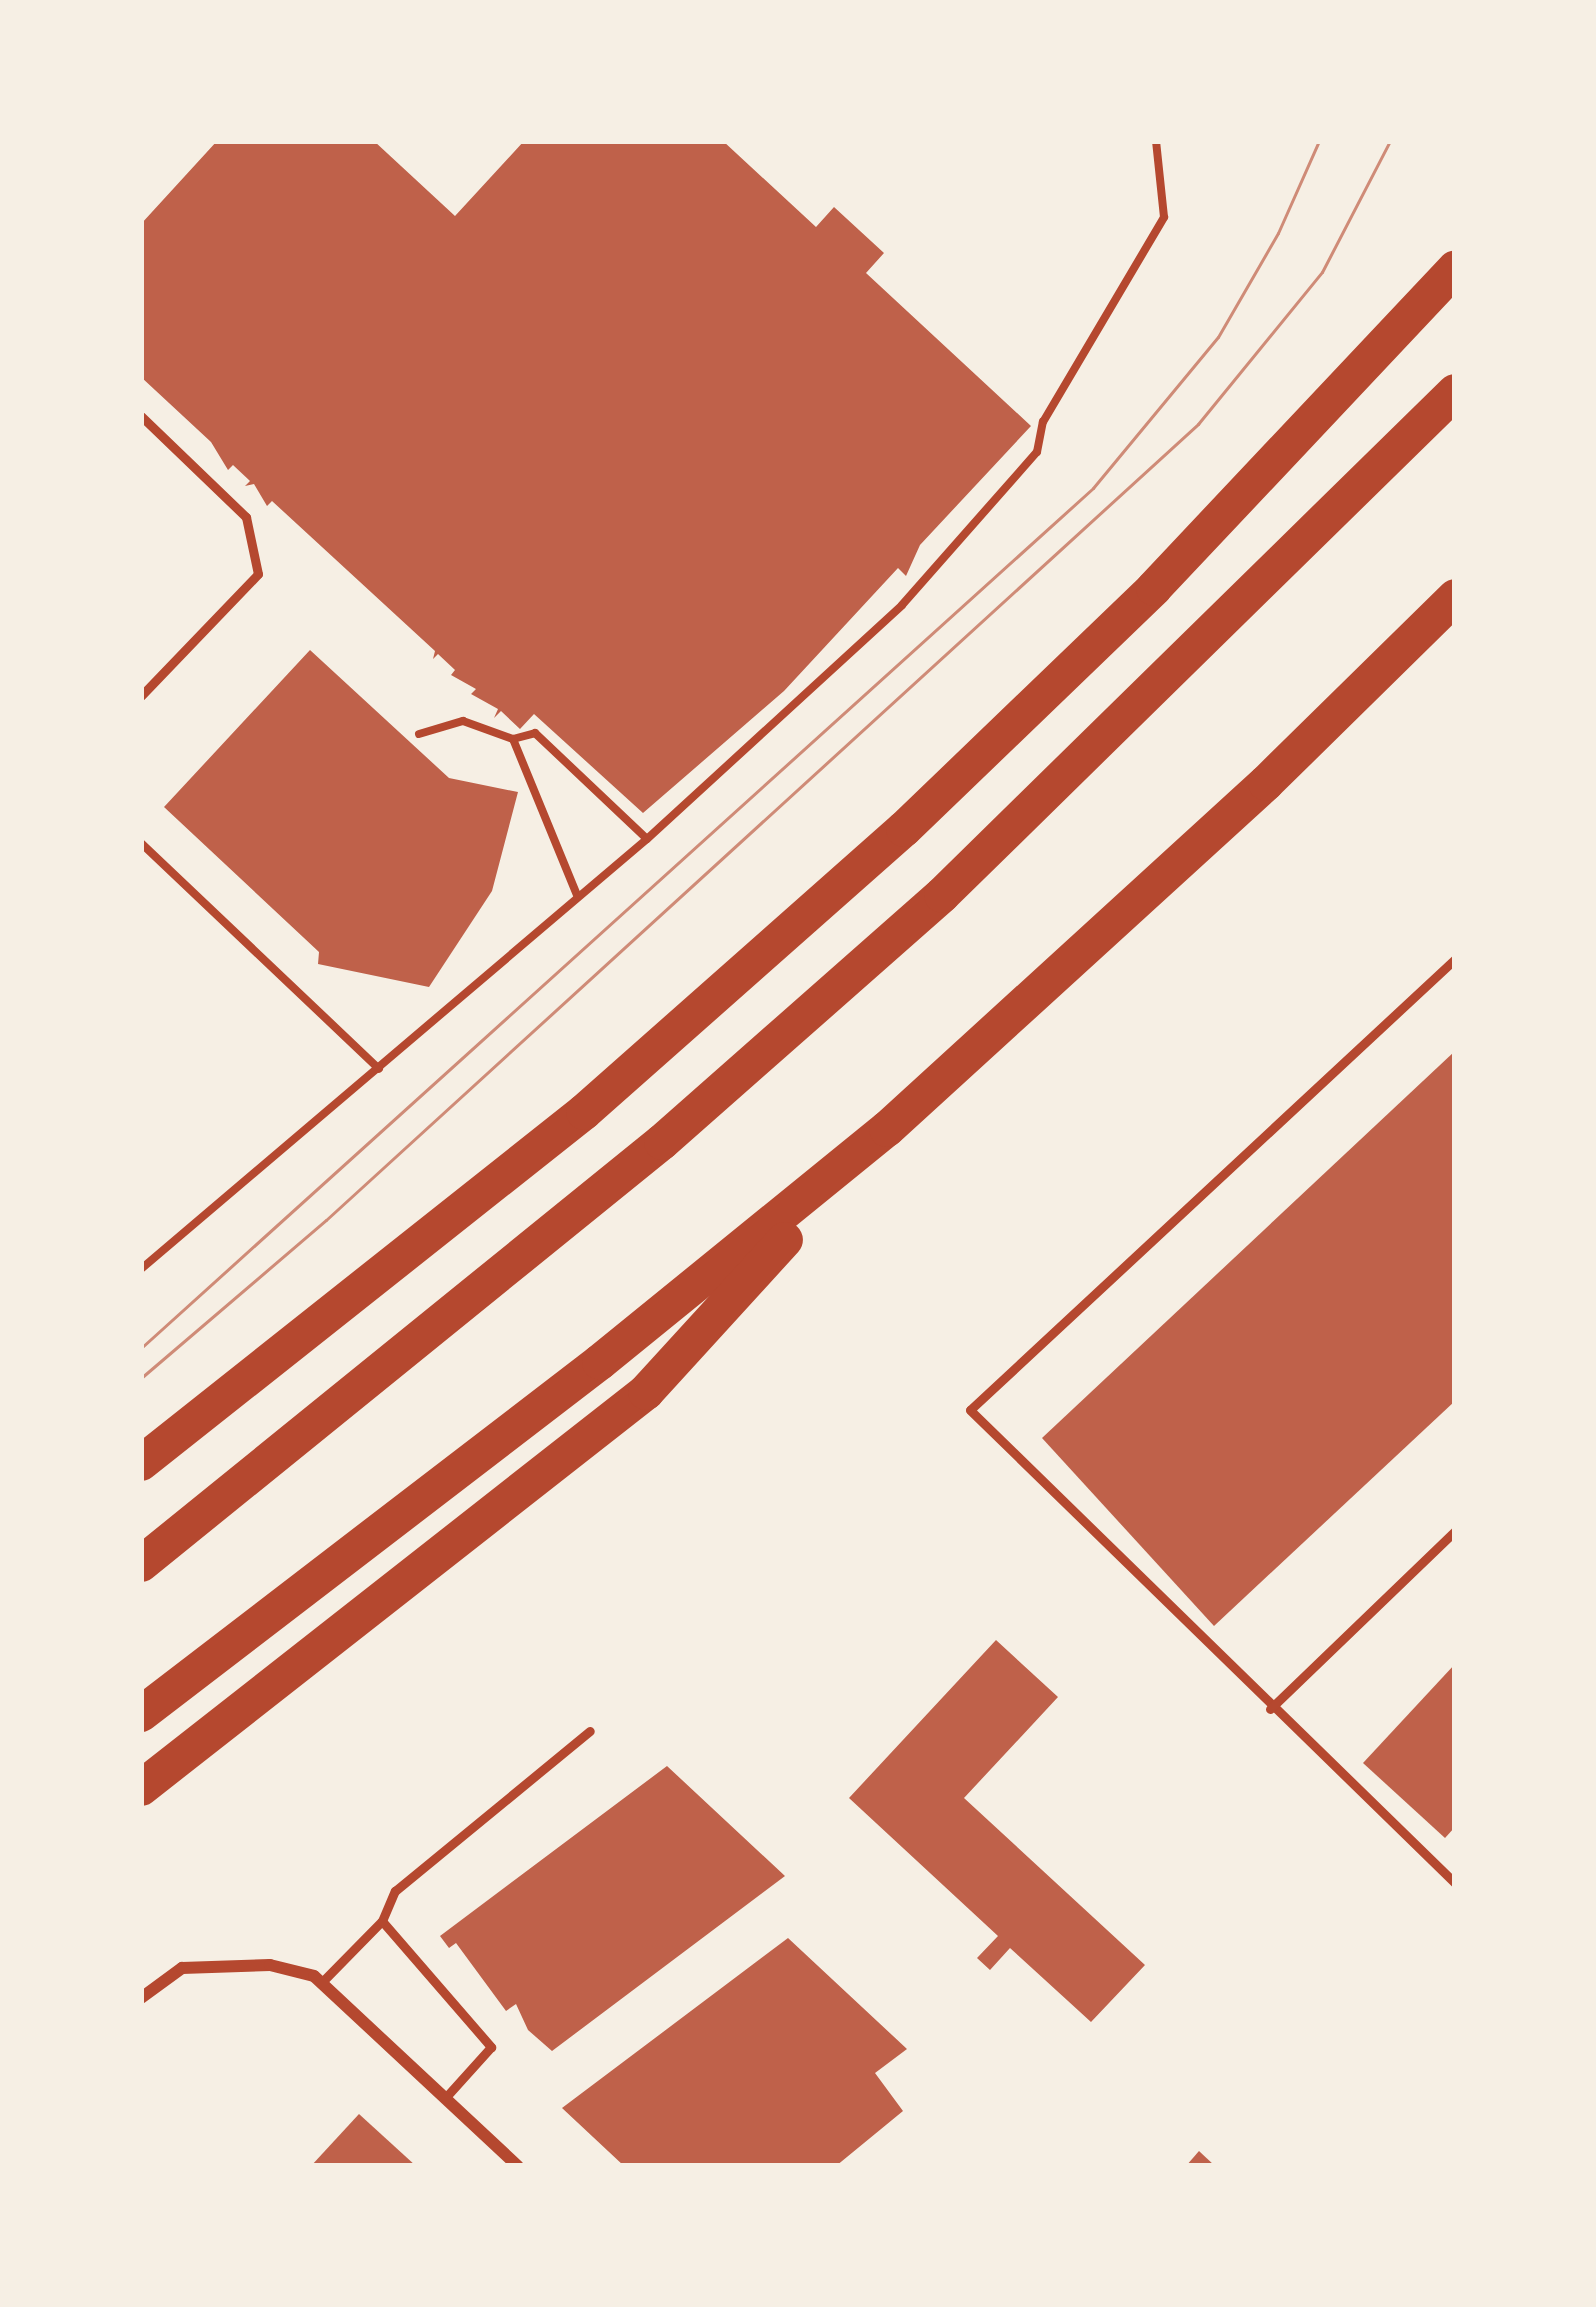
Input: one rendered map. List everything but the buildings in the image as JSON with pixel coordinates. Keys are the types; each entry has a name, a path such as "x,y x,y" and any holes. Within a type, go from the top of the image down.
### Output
{"highway":[{"path":"141,1463 584,1112 904,829 1154,588 1455,269"},
{"path":"141,1564 662,1142 942,895 1455,392"},
{"path":"141,1714 618,1348 887,1129 1233,814 1455,597"},
{"path":"141,1789 646,1392 887,1129"}],"street":[{"path":"141,1998 182,1968 270,1964 321,1983 518,2166"}],"lane":[{"path":"141,416 246,517 258,574 141,696"},
{"path":"1455,959 970,1410 1270,1709 1455,1883"},
{"path":"1270,1709 1455,1531"},
{"path":"321,1983 382,1921 395,1891 590,1731"},
{"path":"382,1921 491,2047 445,2098"}],"path":[{"path":"141,1269 647,839 874,633 1037,452 1043,422 1164,217 1156,141"},
{"path":"419,734 463,721 514,739 535,733 647,839"},
{"path":"514,739 577,895"},
{"path":"141,843 380,1070"}],"tram line":[{"path":"141,1348 1093,488 1218,337 1278,233 1319,141"},
{"path":"141,1378 326,1220 1198,424 1322,272 1390,141"}]}
